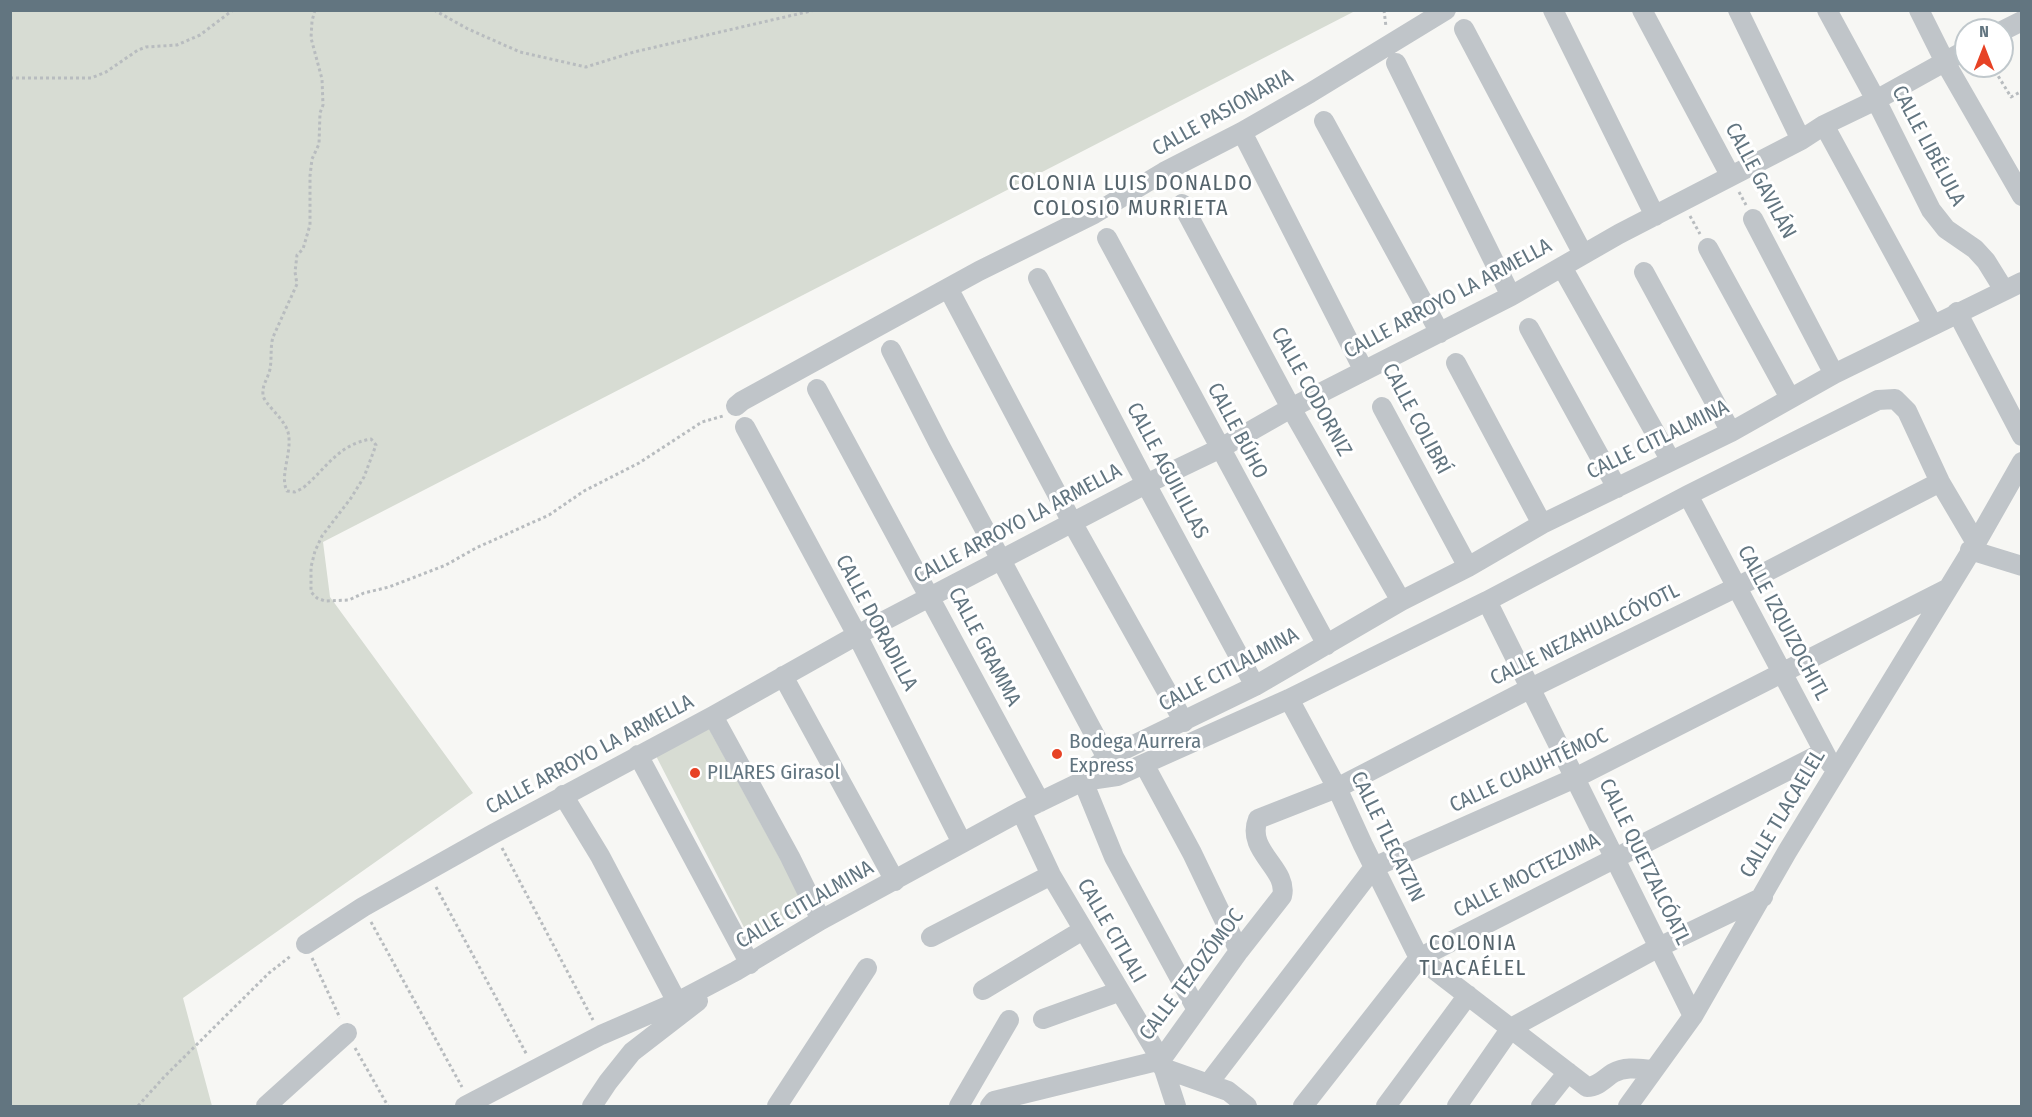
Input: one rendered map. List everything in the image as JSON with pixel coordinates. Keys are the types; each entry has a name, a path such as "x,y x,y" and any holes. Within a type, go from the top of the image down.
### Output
{"street":[{"name":"CALLE PASIONARIA","path":"730,411 742,400 948,288 1094,214 1164,172 1242,132 1388,47 1446,10"},
{"path":"1553,10 1655,216"},
{"name":"CALLE GAVILÁN","path":"1642,10 1730,175"},
{"path":"1738,10 1801,140"},
{"name":"CALLE LIBÉLULA","path":"1827,10 1876,100 1930,210 1946,229 1975,249 2013,286"},
{"path":"1919,10 1945,62 2022,196"},
{"path":"2017,10 2022,20"},
{"path":"1464,29 1583,254"},
{"name":"CALLE ARROYO LA ARMELLA","path":"306,944 363,907 857,635 1146,484 1219,449 1291,408 1511,296 1583,254 1954,57"},
{"path":"1396,63 1511,296"},
{"path":"1324,121 1440,333"},
{"path":"1824,125 1933,325"},
{"name":"CALLE COLIBRÍ","path":"1242,132 1364,371"},
{"name":"CALLE CODORNIZ","path":"1182,204 1291,408 1401,601"},
{"name":"CALLE GAVILÁN","path":"1753,219 1834,374"},
{"name":"CALLE BÚHO","path":"1107,238 1219,449 1327,645"},
{"path":"1708,248 1790,398"},
{"path":"1562,267 1671,461"},
{"path":"1644,272 1731,432"},
{"name":"CALLE AGUILILLAS","path":"1038,278 1255,686"},
{"name":"CALLE CITLALMINA","path":"468,1105 601,1035 677,1002 743,968 820,920 1021,811 1083,781 1095,766 1107,758 1255,686 1401,601 1468,567 1542,524 1731,432 1834,374 2013,286"},
{"path":"948,288 1073,524 1184,722"},
{"path":"1957,312 2022,436"},
{"path":"1529,328 1617,488"},
{"path":"891,350 1107,758"},
{"path":"1456,363 1542,524"},
{"name":"CALLE GRAMMA","path":"817,389 1040,802"},
{"path":"1197,1010 1114,857 1083,781 1117,776 1289,699 1487,601 1688,495 1878,400 1895,399 1907,411 1973,547 2022,566"},
{"name":"CALLE COLIBRÍ","path":"1382,407 1468,567"},
{"name":"CALLE DORADILLA","path":"745,427 857,635 962,843"},
{"name":"CALLE TLACAELEL","path":"1628,1107 1693,1016 1787,852 1973,547 2022,462"},
{"name":"CALLE NEZAHUALCÓYOTL","path":"1254,829 1258,819 1337,788 1940,482"},
{"name":"CALLE IZQUIZOCHITL","path":"1688,495 1835,773"},
{"name":"CALLE CUAUHTÉMOC","path":"1208,1084 1374,867 1575,778 1947,589"},
{"name":"CALLE QUETZALCÓATL","path":"1487,601 1693,1016"},
{"path":"783,676 895,881"},
{"name":"CALLE TLECATZIN","path":"1289,699 1337,788 1419,958 1587,1087 1593,1087 1615,1071 1630,1068 1653,1070"},
{"path":"713,716 790,857 820,920"},
{"name":"CALLE MOCTEZUMA","path":"1303,1107 1419,958 1824,752"},
{"path":"592,1107 632,1052 743,968 638,755"},
{"path":"1144,764 1192,853 1239,951"},
{"path":"563,795 600,856 677,1002"},
{"name":"CALLE CITLALI","path":"1021,811 1051,875 1162,1064 1176,1107"},
{"name":"CALLE TEZOZÓMOC","path":"990,1107 994,1101 1162,1064 1239,951 1282,896 1284,888 1255,838 1254,829"},
{"path":"931,937 1051,875"},
{"path":"1457,1107 1511,1028 1659,947 1762,897"},
{"path":"983,990 1083,930"},
{"path":"777,1107 867,968"},
{"path":"1043,1019 1119,992"},
{"path":"1386,1107 1468,995"},
{"path":"959,1107 1010,1020"},
{"path":"266,1107 347,1033"},
{"path":"1162,1064 1228,1091 1247,1107"},
{"path":"1541,1107 1568,1072"}],"path":[{"path":"10,78 91,78 106,72 138,50 146,47 177,45 200,35 233,10"},
{"path":"315,10 311,38 322,79 323,105 320,113 318,144 312,159 310,176 310,225 303,249 297,255 297,284 270,345 270,370 263,384 262,393 264,400 281,418 288,433 288,458 283,484 287,491 296,492 303,488 338,452 371,439 376,446 364,477 322,536 315,551 311,567 311,592 317,598 325,601 349,600 446,565 476,548 549,515 584,491 639,463 702,422 730,411"},
{"path":"434,10 468,29 520,52 586,67 634,52 815,10"},
{"path":"1999,78 2011,97 2022,91"},
{"name":"CALLE GAVILÁN","path":"1730,175 1753,219"},
{"path":"1682,201 1708,248"},
{"path":"494,834 601,1035"},
{"path":"428,873 535,1070"},
{"path":"363,907 468,1105"},
{"path":"138,1107 164,1077 269,973 306,944"}],"shaded area":[{"path":"10,11 1355,11 323,542 330,597 473,793 183,998 212,1106 11,1106"},
{"path":"707,725 807,908 750,939 655,754"}],"place":[{"name":"Bodega Aurrera Express","path":"1057,754"},
{"name":"PILARES Girasol","path":"695,773"}],"district":[{"name":"COLONIA LUIS DONALDO COLOSIO MURRIETA","path":"1131,196"},
{"name":"COLONIA TLACAÉLEL","path":"1473,956"}]}
